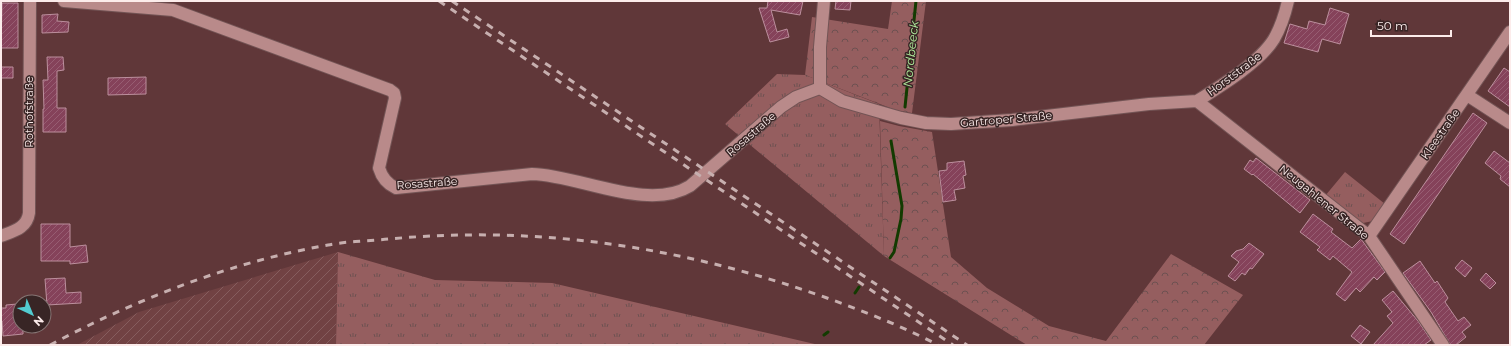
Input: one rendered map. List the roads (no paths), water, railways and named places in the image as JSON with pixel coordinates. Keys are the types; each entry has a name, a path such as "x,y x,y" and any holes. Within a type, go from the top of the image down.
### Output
{"street":[{"name":"Rothofstraße","path":"1,236 22,227 26,223 29,213 30,1"},
{"name":"Rosastraße","path":"64,1 173,10 390,90 394,93 395,98 379,168 386,181 391,186 396,188 543,174 638,194 671,194 679,192 690,186 781,107 796,97 820,88"},
{"path":"820,88 820,47 824,1"},
{"name":"Horststraße","path":"1197,101 1233,77 1268,47 1278,31 1288,1"},
{"name":"Kleestraße","path":"1369,236 1510,32"},
{"name":"Gartroper Straße","path":"820,88 842,101 901,118 926,123 951,124 1012,120 1149,104 1197,101"},
{"path":"1467,95 1510,123"},
{"name":"Neugahlener Straße","path":"1197,101 1369,236 1443,345"}],"waterway":[{"name":"Nordbeeck","path":"905,107 916,1"},
{"name":"Nordbeeck","path":"890,258 894,252 901,219 902,206 891,141"},
{"name":"Nordbeeck","path":"855,293 859,287"},
{"name":"Nordbeeck","path":"824,335 828,332"}],"railway":[{"path":"439,1 953,345"},
{"path":"452,1 967,345"},
{"path":"50,345 116,312 185,284 256,261 328,245 445,235 501,235 556,238 611,244 665,253 719,265 773,280 827,298 897,325 938,345"}]}
